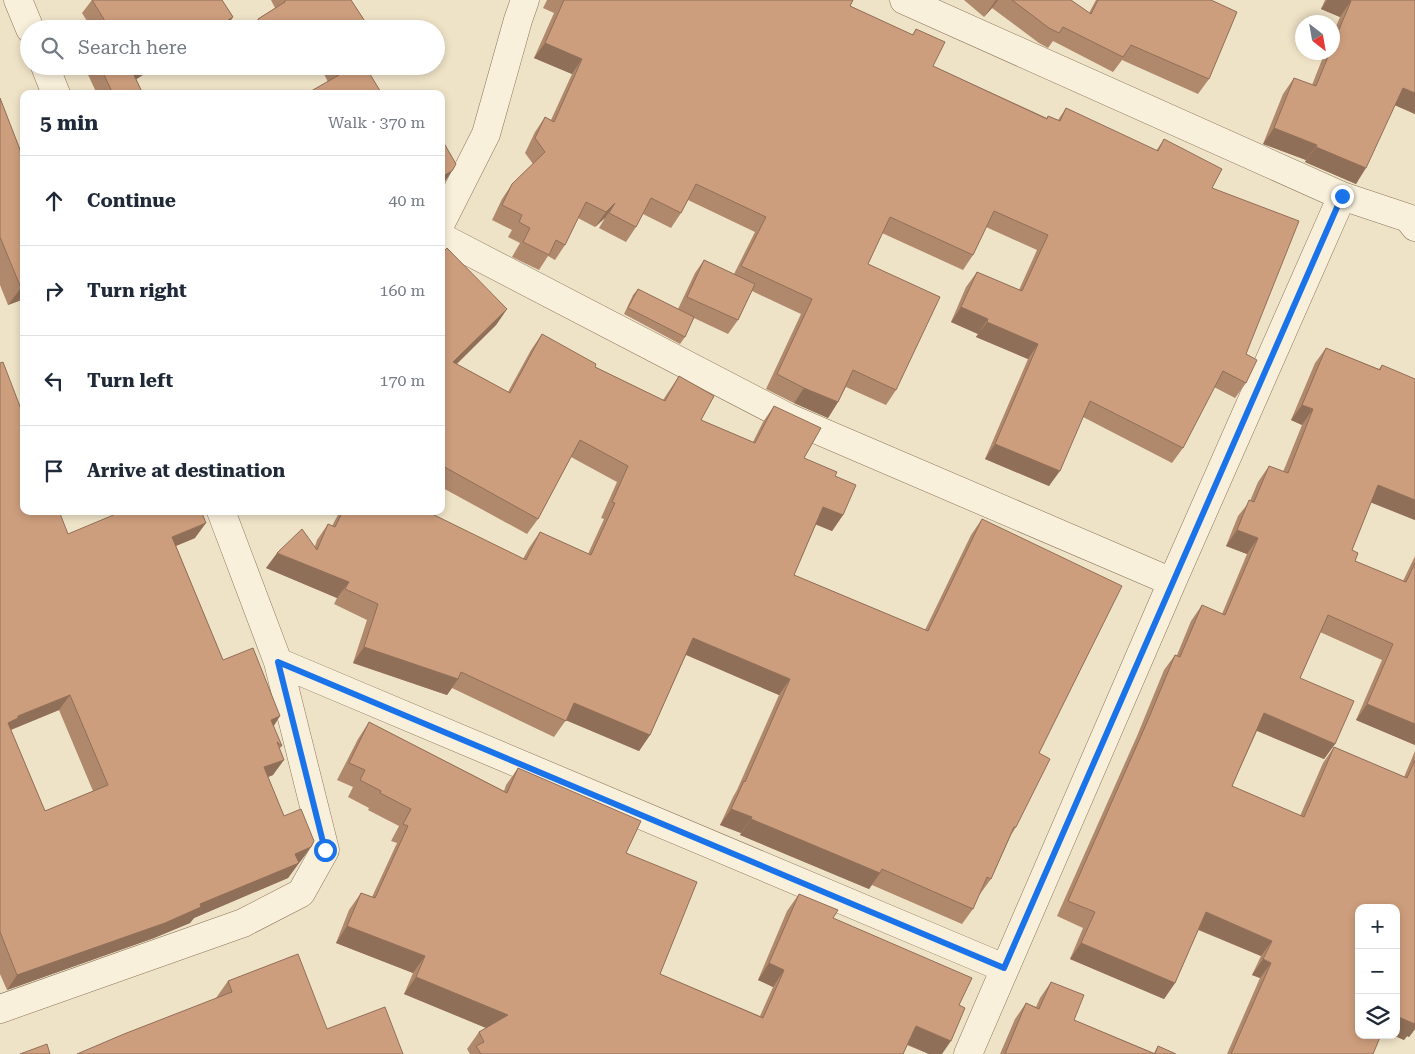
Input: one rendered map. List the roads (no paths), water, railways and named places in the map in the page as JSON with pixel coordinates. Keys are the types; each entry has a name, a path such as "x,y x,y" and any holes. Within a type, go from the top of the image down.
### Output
{"street":[{"path":"18,0 26,20"},
{"path":"904,0 1342,196 1408,218 1415,227"},
{"path":"445,215 486,134 517,7"},
{"path":"49,75 54,90"},
{"path":"968,1054 1172,582 1342,196"},
{"path":"445,239 787,417 1172,582"},
{"path":"0,1009 243,923 301,893 325,850 278,662 223,515"},
{"path":"278,662 1004,968"}]}
